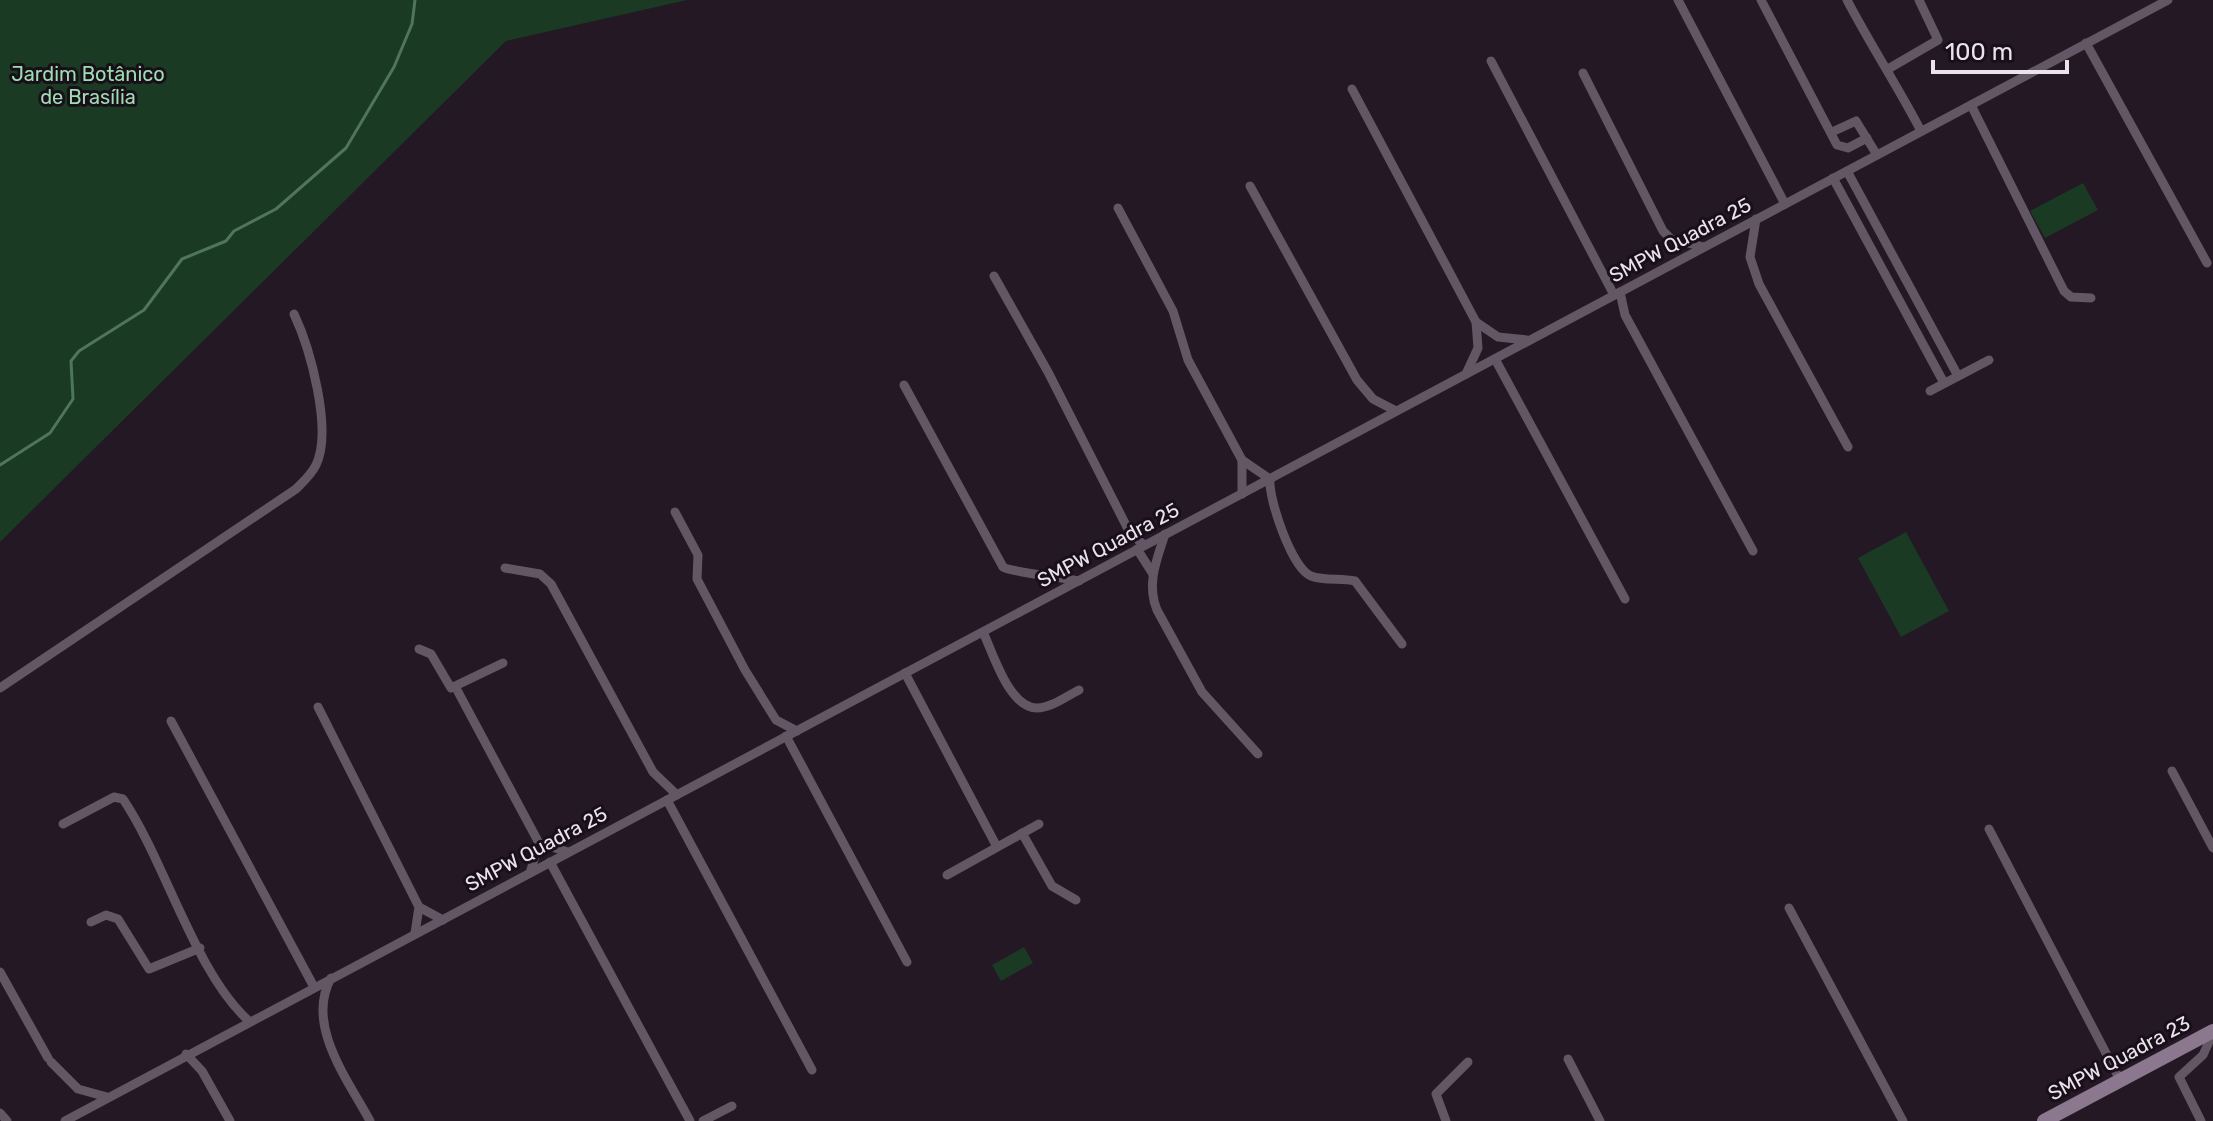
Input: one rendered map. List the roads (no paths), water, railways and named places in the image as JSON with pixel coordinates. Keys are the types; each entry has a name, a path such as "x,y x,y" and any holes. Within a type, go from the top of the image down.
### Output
{"street":[{"path":"1678,0 1785,204"},
{"path":"1761,0 1843,148 1867,138"},
{"path":"1847,0 1879,62 1888,69 1921,131"},
{"path":"1888,69 1938,40 1919,0"},
{"name":"SMPW Quadra 25","path":"72,1119 197,1048 443,920 2168,0"},
{"path":"2086,43 2207,263"},
{"path":"1491,61 1753,551"},
{"path":"1583,73 1663,231 1678,241 1704,247"},
{"path":"1352,89 1476,322 1478,348 1466,374"},
{"path":"1971,105 2059,283 2071,297 2091,298"},
{"path":"1832,132 1854,120 1877,155"},
{"path":"1847,171 1958,376"},
{"path":"1833,178 1944,383"},
{"path":"1250,186 1357,380 1373,399 1396,411"},
{"path":"1118,208 1173,311 1188,360 1242,460 1270,479 1271,502 1304,572 1314,577 1355,581 1402,644"},
{"path":"1854,217 1868,209"},
{"path":"1756,219 1750,257 1759,284 1848,447"},
{"path":"994,276 1153,574"},
{"path":"1900,302 1914,294"},
{"path":"1614,296 1625,315"},
{"path":"0,688 296,489 313,471 322,440 316,378 308,345 294,314"},
{"path":"1476,322 1498,337 1531,340"},
{"path":"1495,359 1625,599"},
{"path":"1930,391 1989,360"},
{"path":"904,385 1003,567 1013,573 1032,571 1079,581"},
{"path":"1242,460 1242,494"},
{"path":"675,512 698,555 697,579 745,670 776,720 797,731"},
{"path":"1165,534 1153,574 1154,602 1196,683 1225,720 1258,754"},
{"path":"505,568 540,574 551,584 653,772 672,798 812,1070"},
{"path":"983,632 1015,696 1027,706 1043,707 1079,690"},
{"path":"419,649 431,654 449,686 456,688 503,663"},
{"path":"905,673 997,847"},
{"path":"456,688 539,843 568,852"},
{"path":"318,707 419,907 443,920"},
{"path":"776,720 776,742"},
{"path":"171,721 314,987"},
{"path":"786,736 907,962"},
{"path":"2172,771 2213,848"},
{"path":"63,824 114,797 123,799 200,948 233,1006 249,1021"},
{"path":"947,875 1039,824"},
{"path":"1989,829 2120,1080"},
{"path":"1022,833 1052,886 1076,900"},
{"path":"530,873 539,843"},
{"path":"550,862 690,1121"},
{"path":"415,933 419,907"},
{"path":"1789,908 1903,1121"},
{"path":"91,922 106,915 118,919 149,969 200,948"},
{"path":"0,972 50,1060 78,1089 107,1097"},
{"path":"331,978 323,1003 325,1031 370,1121"},
{"path":"233,1006 233,1029"},
{"path":"2201,1121 2179,1080 2203,1055 2213,1032"},
{"name":"SMPW Quadra 23","path":"2051,1119 2213,1032"},
{"path":"2187,1045 2188,1068"},
{"path":"197,1048 202,1071"},
{"path":"186,1054 202,1071 230,1121"},
{"path":"1568,1059 1600,1121"},
{"path":"1446,1121 1436,1094 1468,1062"},
{"path":"703,1121 732,1106"},
{"path":"0,1113 7,1121"}],"waterway":[{"path":"0,465 50,433 73,399 71,361 79,351 144,310 182,259 226,241 234,231 276,209 346,148 394,67 412,24 415,0"}],"park label":[{"name":"Jardim Botânico de Brasília","path":"88,86"}]}
